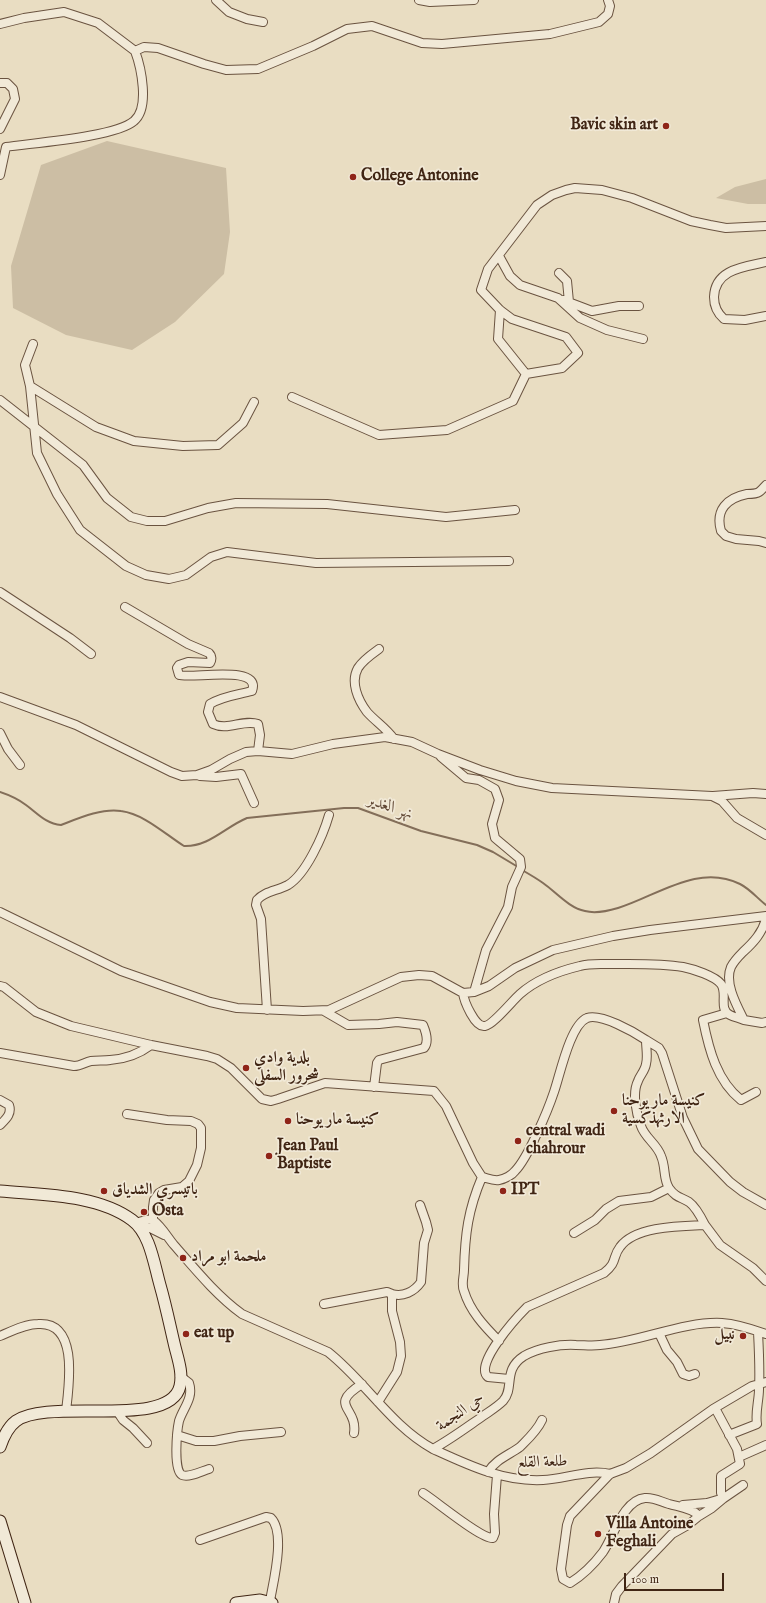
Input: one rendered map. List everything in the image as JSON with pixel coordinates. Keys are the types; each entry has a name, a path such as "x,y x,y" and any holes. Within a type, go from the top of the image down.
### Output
{"main road":[{"path":"0,1191 48,1195 99,1204 114,1209 139,1226 152,1256 166,1306 180,1370 180,1384 178,1390 168,1402 153,1407 117,1412 66,1411 29,1416 16,1421 9,1428 0,1447"},
{"path":"0,1521 25,1603"},
{"path":"236,1603 260,1600 271,1602"}],"street":[{"path":"216,0 228,12 248,19 263,22"},
{"path":"419,0 430,2 460,2 474,0"},
{"path":"135,51 144,47 158,48 226,70 258,69 313,46 346,29 372,26 422,43 442,44 550,34 599,22 608,14 610,6 608,0"},
{"path":"0,24 24,18 64,12 98,23 135,51 140,64 143,83 141,109 135,121 122,128 105,132 3,147 0,175"},
{"path":"0,83 7,83 13,90 15,100 0,129"},
{"path":"526,374 562,368 578,353 566,337 512,319 500,310 481,290 488,269 537,205 552,195 575,188 602,190 632,198 691,221 726,228 766,226"},
{"path":"499,256 510,276 520,285 592,311 618,306 639,306"},
{"path":"766,262 724,275 716,285 714,300 717,311 724,319 745,320 766,316"},
{"path":"559,273 567,281 569,302"},
{"path":"558,298 580,318 607,330 643,339"},
{"path":"500,310 498,339 526,374"},
{"path":"33,344 25,365 30,386 37,453 57,494 80,530 126,566 146,575 169,579 186,575 211,557 227,552 316,563 509,561"},
{"path":"292,398 379,435 447,430 513,401 526,374"},
{"path":"30,386 96,427 134,442 183,446 218,446 243,423 254,402"},
{"path":"0,400 83,465 107,498 131,517 147,521 165,521 208,508 236,503 327,504 446,517 515,510"},
{"path":"766,485 759,492 747,494 726,503 722,509 719,519 721,531 726,536 766,543"},
{"path":"0,592 70,638 91,654"},
{"path":"125,607 188,644 211,655 212,661 210,663 188,662 179,665 177,672 179,675 195,676 231,674 248,678 252,682 252,691 229,695 218,699 210,704 208,712 213,724 218,727 258,724 260,735 258,751"},
{"path":"379,649 361,664 355,674 356,690 362,705 385,727 394,739"},
{"path":"0,697 76,725 182,776 197,775 216,777 241,774 254,803"},
{"path":"0,733 8,749 20,765"},
{"path":"197,775 211,770 246,752 258,751 292,754 333,744 385,737 412,742 438,754 509,778 552,788 712,796 753,793 766,794"},
{"path":"438,754 466,778 480,780 495,789 499,800 492,824 495,838 520,859 519,870 512,887 508,907 486,950 474,992"},
{"path":"712,796 722,801 737,818 766,835"},
{"path":"267,1010 261,919 256,905 257,900 266,893 292,882 313,854 329,816"},
{"path":"0,912 121,971 210,1002 230,1007 267,1010 324,1011 339,1006 401,977 419,975 432,976 463,993 474,992 489,986 515,968 553,950 650,930 766,916"},
{"path":"744,1020 732,991 730,982 731,966 758,937 766,919"},
{"path":"463,993 466,1004 477,1022 479,1025 485,1026 492,1023 520,994 536,982 582,965 637,964 679,966 699,972 722,985 724,993 723,1005 727,1013"},
{"path":"0,986 4,987 36,1012 45,1017 93,1032 217,1059 231,1068 262,1100 271,1101 325,1083 430,1090 437,1094 446,1106 472,1163 482,1177 494,1180 501,1180 515,1172 519,1166 551,1101 570,1043 582,1021 588,1018 599,1019 632,1031 658,1048 662,1053 683,1118 698,1149 730,1182 766,1205"},
{"path":"324,1011 348,1025 397,1022 409,1022 422,1025 426,1032 426,1045 424,1048 379,1060 377,1063 374,1087"},
{"path":"756,1092 741,1100 733,1094 717,1070 708,1046 703,1020 727,1013 744,1020 762,1023 766,1022"},
{"path":"646,1040 647,1064 637,1085 636,1106 638,1119 644,1133 656,1147 662,1158 665,1179 669,1188 678,1198 689,1202 701,1216 720,1245 753,1268 766,1280"},
{"path":"0,1053 81,1066 90,1061 110,1060 132,1056 151,1045"},
{"path":"0,1100 9,1105 11,1110 0,1125"},
{"path":"127,1114 167,1120 191,1121 198,1124 201,1128 201,1148 197,1165 189,1181 182,1187 164,1190 159,1193 154,1200 154,1221 143,1220 139,1226 150,1228 167,1237"},
{"path":"482,1177 471,1206 467,1226 462,1286 474,1312 482,1324 499,1341"},
{"path":"574,1233 595,1220 606,1209 619,1201 651,1197 669,1188"},
{"path":"324,1304 387,1292 398,1296 407,1293 421,1282 424,1243 428,1230 420,1205"},
{"name":"حي النجمة","path":"154,1221 159,1225 167,1237 200,1275 230,1306 252,1319 328,1352 340,1362 378,1402 418,1440 433,1449 451,1438 502,1401 508,1391 510,1371 522,1357 543,1349 564,1345 588,1346 611,1344 697,1325 722,1323 744,1327 762,1333"},
{"path":"509,1379 488,1377 484,1372 484,1367 486,1360 499,1341 518,1316 527,1307 595,1277 612,1267 619,1248 628,1239 648,1231 662,1228 705,1224"},
{"path":"378,1402 397,1372 401,1356 400,1342 392,1311 392,1294"},
{"path":"0,1336 27,1325 48,1324 58,1329 64,1339 68,1352 69,1385 66,1411"},
{"path":"659,1333 667,1350 677,1362 683,1374 689,1376 695,1374"},
{"path":"729,1435 758,1424 756,1415 763,1383 762,1333"},
{"path":"180,1376 189,1384 191,1393 179,1422 177,1435 177,1466 179,1472 188,1476 209,1469"},
{"path":"699,1516 694,1510 644,1498 637,1501 626,1510 603,1552 580,1577 570,1583 565,1581 561,1575 567,1525 570,1516 610,1474 626,1468 651,1453 715,1408 752,1386 763,1383"},
{"path":"354,1433 355,1425 345,1401 347,1396 362,1384"},
{"path":"715,1408 737,1449 740,1464 721,1476 721,1493 724,1498"},
{"path":"117,1412 146,1444"},
{"path":"488,1472 492,1465 520,1446 538,1428 542,1420"},
{"path":"177,1435 196,1441 214,1441 240,1436 281,1432"},
{"path":"739,1458 766,1445"},
{"name":"طلعة القلع","path":"433,1449 497,1475 527,1480 594,1473 610,1474"},
{"path":"422,1493 465,1523 486,1536 493,1538 495,1533 494,1514 497,1475"},
{"path":"614,1603 616,1594 622,1586 672,1534 688,1525 743,1485"},
{"path":"674,1506 707,1503 724,1498"},
{"path":"200,1540 266,1517 272,1518 276,1525 278,1552 271,1602"}],"shaded area":[{"path":"107,141 226,168 230,232 224,274 175,322 132,350 66,335 13,308 11,266 41,165"},
{"path":"766,179 766,204 748,204 716,198 735,187"}],"waterway":[{"name":"نهر الغدير","path":"0,792 20,801 51,823 61,825 98,812 114,810 130,813 146,820 184,846 209,840 247,818 344,808 358,808 421,831 477,845 493,852 518,867"},
{"name":"نهر الغدير","path":"522,870 543,883 574,907 589,912 602,912 614,909 633,903 678,884 693,879 709,877 724,879 740,884 766,905"}],"place":[{"name":"Bavic skin art","path":"666,126"},
{"name":"College Antonine","path":"353,177"},
{"name":"بلدية وادي شحرور السفلى","path":"246,1068"},
{"name":"كنيسة مار يوحنا الارثهذكسية","path":"614,1111"},
{"name":"كنيسة مار يوحنا","path":"288,1121"},
{"name":"central wadi chahrour","path":"518,1141"},
{"name":"Jean Paul Baptiste","path":"269,1156"},
{"name":"باتيسري الشدياق","path":"104,1191"},
{"name":"IPT","path":"503,1191"},
{"name":"Osta","path":"144,1212"},
{"name":"ملحمة ابو مراد","path":"183,1258"},
{"name":"eat up","path":"186,1334"},
{"name":"نبيل","path":"743,1336"},
{"name":"Villa Antoine Feghali","path":"598,1534"}]}
